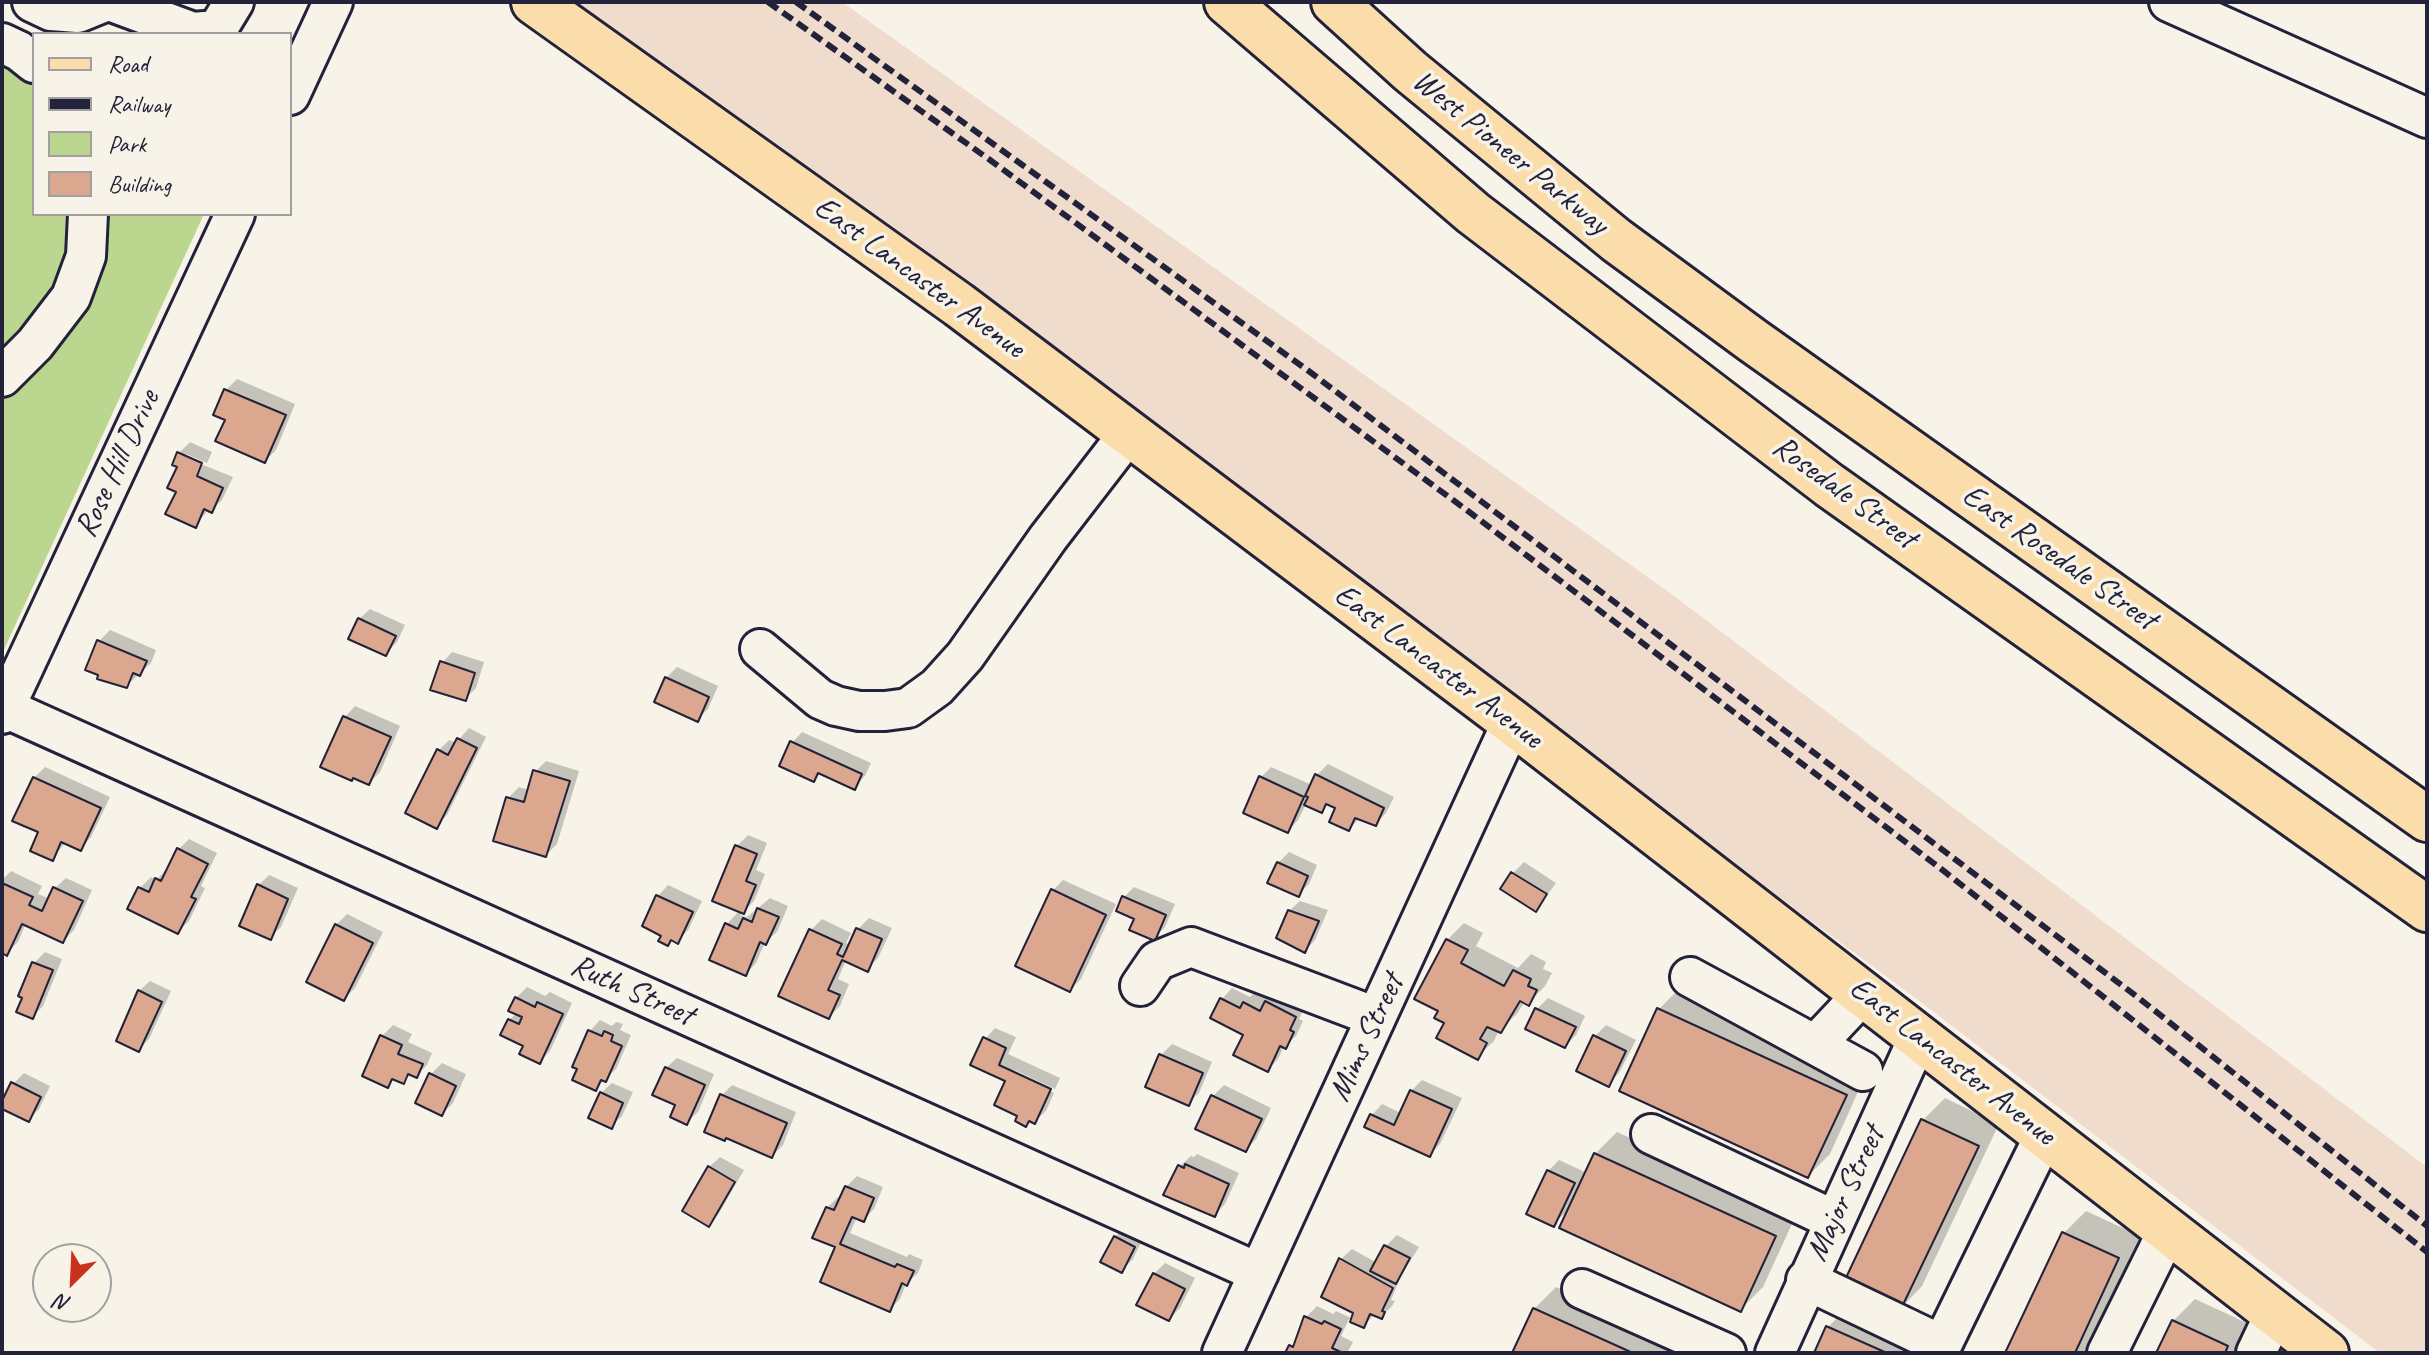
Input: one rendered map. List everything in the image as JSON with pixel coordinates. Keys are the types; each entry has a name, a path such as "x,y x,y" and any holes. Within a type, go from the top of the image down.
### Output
{"main road":[{"name":"East Lancaster Avenue","path":"534,2 959,305 1129,433 1512,722 2326,1353"},
{"name":"Rosedale Street","path":"1227,2 1473,213 1817,475 2427,909"},
{"name":"West Pioneer Parkway","path":"1334,2 1458,111 1616,240 1692,296"},
{"name":"East Rosedale Street","path":"1692,296 2427,819"}],"street":[{"path":"32,2 51,11 78,13 105,2"},
{"path":"112,2 193,32 217,30 234,2"},
{"path":"292,91 333,2"},
{"path":"2169,2 2427,118"},
{"path":"2,43 32,61"},
{"path":"2,377 35,344 71,297 86,256 88,216"},
{"name":"Rose Hill Drive","path":"3,711 234,216"},
{"path":"760,649 820,699 836,706 859,711 908,708 937,687 965,656 1048,538 1129,433"},
{"name":"Ruth Street","path":"3,711 1259,1273"},
{"name":"Mims Street","path":"1222,1353 1512,722"},
{"path":"1140,986 1157,961 1191,947 1376,1017"},
{"path":"1690,977 1863,1071"},
{"path":"1816,1044 1864,993"},
{"name":"Major Street","path":"1775,1353 1919,1036"},
{"path":"1651,1134 1834,1220"},
{"path":"1806,1280 1942,1345 2045,1134"},
{"path":"2107,1353 2168,1230"},
{"path":"1582,1289 1726,1353"},
{"path":"2256,1353 2275,1313"}],"shaded area":[{"path":"568,2 842,2 1674,596 2427,1167 2427,1353 2380,1353 1918,1000"}],"green space":[{"path":"2,35 32,47 32,216 203,216 2,654"}],"building":[{"path":"224,389 286,415 265,463 215,441 225,420 213,415"},
{"path":"177,452 202,463 197,476 223,488 212,513 204,509 196,528 165,514 176,492 167,488 177,467 172,465"},
{"path":"358,618 396,636 386,656 348,639"},
{"path":"97,640 147,661 140,676 133,673 127,688 97,679 98,675 85,670"},
{"path":"440,661 475,673 466,701 430,690"},
{"path":"665,677 709,697 698,722 654,702"},
{"path":"343,716 391,737 369,785 320,767"},
{"path":"457,738 477,748 437,829 405,813 437,749 448,755"},
{"path":"790,741 862,774 855,790 818,773 814,782 779,766"},
{"path":"533,770 570,781 546,857 493,841 506,797 524,802"},
{"path":"1315,774 1384,808 1376,826 1355,818 1349,831 1329,822 1335,808 1326,804 1322,813 1304,805"},
{"path":"1259,776 1304,797 1288,833 1243,813"},
{"path":"33,777 101,808 81,851 61,842 53,861 30,851 38,832 12,821"},
{"path":"735,845 757,854 746,881 756,885 744,914 712,901"},
{"path":"177,848 208,864 191,897 196,899 178,934 127,909 138,887 149,892 155,878 161,881"},
{"path":"1277,862 1308,876 1299,897 1267,883"},
{"path":"1511,872 1547,894 1536,912 1500,889"},
{"path":"2,883 33,897 29,905 42,911 53,887 83,901 63,943 22,924 7,956 2,953"},
{"path":"257,884 288,899 271,940 239,926"},
{"path":"1051,889 1106,915 1070,992 1015,966"},
{"path":"656,895 693,912 678,944 671,940 668,946 658,941 661,936 642,926"},
{"path":"1122,896 1166,915 1155,941 1129,930 1134,919 1116,911"},
{"path":"757,908 779,917 766,945 760,942 746,976 709,960 725,923 738,929 743,918 752,922"},
{"path":"1288,910 1319,921 1305,953 1276,938"},
{"path":"335,924 373,943 344,1001 306,982"},
{"path":"856,928 882,939 868,972 842,960 828,990 840,995 829,1019 778,996 809,929 842,944 837,954 843,957"},
{"path":"1446,939 1468,950 1461,963 1504,986 1513,970 1531,979 1528,986 1537,990 1529,1006 1520,1001 1501,1033 1487,1027 1480,1039 1487,1043 1478,1060 1436,1038 1444,1023 1434,1018 1438,1011 1414,999"},
{"path":"32,962 53,970 33,1019 16,1012 22,998 18,996"},
{"path":"138,990 162,1002 139,1052 116,1041"},
{"path":"515,997 535,1007 537,1002 563,1014 540,1064 519,1054 523,1046 500,1035 508,1019 519,1024 522,1017 508,1011"},
{"path":"1220,998 1240,1008 1243,1002 1260,1011 1265,1001 1296,1017 1290,1030 1294,1032 1286,1049 1280,1046 1268,1072 1233,1055 1243,1035 1210,1018"},
{"path":"1535,1008 1576,1027 1565,1048 1525,1029"},
{"path":"1657,1008 1847,1095 1808,1178 1619,1091"},
{"path":"588,1030 602,1036 604,1031 613,1035 611,1041 622,1046 606,1082 601,1080 596,1091 572,1080 577,1069 572,1067"},
{"path":"380,1035 402,1045 398,1054 423,1064 417,1078 408,1074 404,1084 392,1079 388,1088 362,1076"},
{"path":"1593,1035 1626,1051 1609,1087 1576,1071"},
{"path":"983,1037 1006,1048 999,1065 1051,1089 1035,1124 1029,1121 1026,1127 1015,1121 1017,1116 994,1105 1005,1081 970,1065"},
{"path":"1159,1054 1203,1073 1189,1106 1145,1087"},
{"path":"665,1067 705,1085 687,1125 670,1117 675,1105 652,1095"},
{"path":"429,1073 456,1086 442,1116 415,1103"},
{"path":"11,1082 41,1097 29,1122 2,1109 2,1101"},
{"path":"1410,1090 1452,1109 1430,1157 1364,1127 1370,1114 1394,1125"},
{"path":"600,1092 623,1103 612,1129 588,1118"},
{"path":"720,1094 787,1123 772,1158 704,1132"},
{"path":"1211,1095 1262,1119 1246,1152 1195,1129"},
{"path":"1921,1119 1979,1146 1900,1311 1843,1284"},
{"path":"1594,1153 1776,1236 1741,1312 1559,1228"},
{"path":"1185,1164 1229,1184 1215,1217 1163,1195 1178,1165 1184,1168"},
{"path":"708,1166 735,1182 709,1227 682,1211"},
{"path":"1547,1170 1575,1183 1554,1227 1526,1214"},
{"path":"845,1186 874,1198 864,1222 852,1217 840,1244 895,1267 897,1264 914,1271 907,1286 902,1283 890,1312 820,1282 835,1247 812,1238 826,1207 834,1210"},
{"path":"2062,1232 2119,1258 2075,1353 2005,1353"},
{"path":"1114,1236 1135,1247 1122,1273 1100,1262"},
{"path":"1384,1245 1410,1258 1396,1284 1370,1271"},
{"path":"1339,1258 1393,1288 1382,1311 1385,1312 1382,1319 1370,1314 1364,1328 1350,1322 1353,1313 1321,1297"},
{"path":"1153,1273 1185,1289 1169,1321 1136,1305"},
{"path":"1533,1308 1633,1353 1512,1353"},
{"path":"1304,1316 1341,1329 1332,1348 1343,1353 1285,1353 1289,1345 1293,1347"},
{"path":"2172,1320 2228,1346 2225,1353 2156,1353"},
{"path":"1826,1326 1887,1353 1814,1353"}],"railway":[{"path":"768,2 990,160 1468,511 1940,868 2427,1252"},
{"path":"796,2 1310,372 2140,999 2427,1226"}]}
